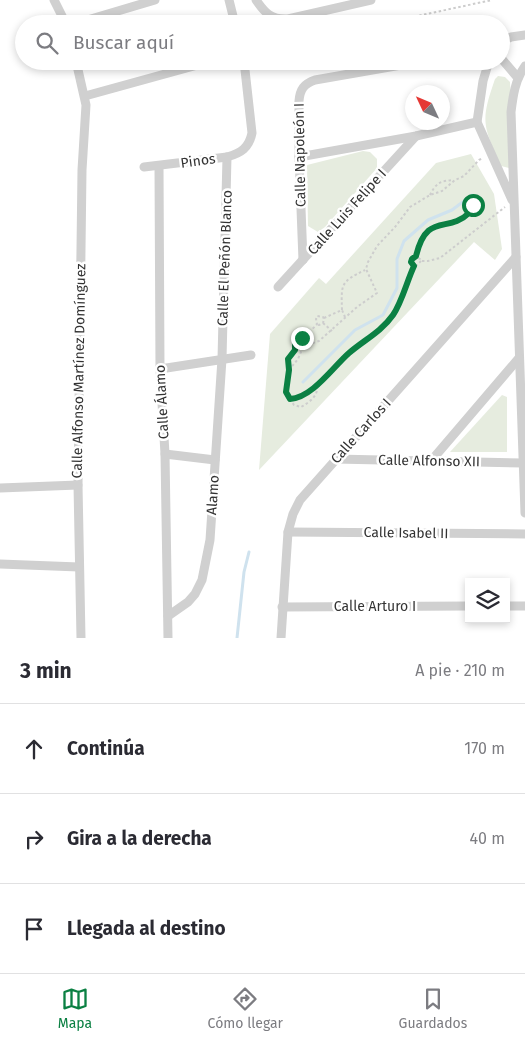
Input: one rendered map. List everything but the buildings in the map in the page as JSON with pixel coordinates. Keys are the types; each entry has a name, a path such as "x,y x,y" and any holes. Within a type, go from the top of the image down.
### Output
{"street":[{"path":"54,0 62,15"},
{"path":"101,15 136,3 155,0"},
{"path":"228,0 232,15"},
{"path":"256,0 268,15"},
{"path":"305,15 371,0"},
{"path":"510,38 525,35"},
{"path":"525,66 518,78 511,112 525,513"},
{"path":"510,69 518,78"},
{"name":"Calle Alfonso Martínez Domínguez","path":"78,70 86,100 82,170 78,486 78,566 82,638"},
{"path":"86,100 183,70"},
{"name":"Pinos","path":"144,167 227,157 239,153 247,145 252,133 245,70"},
{"name":"Calle Napoleón I","path":"303,260 299,157 300,93 302,87 308,82 374,70"},
{"path":"486,70 477,122 514,204"},
{"path":"299,157 416,136 477,122"},
{"name":"Calle Luis Felipe I","path":"278,287 416,136"},
{"name":"Calle El Peñón Blanco","path":"222,359 227,157"},
{"name":"Calle Álamo","path":"159,166 160,369 165,454 168,638"},
{"name":"Calle Carlos I","path":"280,638 288,532 293,514 300,500 516,257"},
{"path":"160,369 251,355"},
{"path":"431,461 519,358"},
{"name":"Alamo","path":"168,616 188,602 195,594 202,580 210,540 222,359"},
{"path":"165,454 215,460"},
{"name":"Calle Alfonso XII","path":"335,459 523,463"},
{"path":"0,488 78,486"},
{"name":"Calle Isabel II","path":"288,532 525,534"},
{"path":"0,564 78,566"},
{"name":"Calle Arturo I","path":"282,606 465,606"},
{"path":"510,606 525,606"}],"path":[{"path":"422,15 492,0"},
{"path":"430,195 438,183 464,176 479,160 491,154"},
{"path":"345,318 342,310 341,292 343,284 366,269 377,246 410,207 430,195 442,191 454,180"},
{"path":"290,399 301,396 317,385 349,353 367,341 391,318 414,266 418,265 421,261 440,258 514,204"},
{"path":"414,266 411,262 416,256 419,242 429,230 458,220 469,213"},
{"path":"416,256 421,261"},
{"path":"317,385 318,388 312,400 301,407 294,405 286,392 289,370 288,359 295,350 315,344 377,292 366,269"},
{"path":"317,324 317,316 324,318 342,310"},
{"path":"323,323 324,318"},
{"path":"323,323 332,331"},
{"path":"295,350 294,346 298,340 307,335 317,324 323,323"},
{"path":"289,370 298,359 303,347"}],"shaded area":[{"path":"498,76 505,77 510,82 513,165 509,168 501,166 487,132 487,105 495,79"},
{"path":"363,151 370,152 377,159 377,168 325,227 318,232 308,226 307,165"},
{"path":"471,154 494,194 502,249 495,260 474,242 259,470 270,334 319,278 326,284 436,163"},
{"path":"502,395 507,397 507,452 450,452"}],"waterway":[{"path":"303,382 355,330 383,315 397,288 397,259 404,241 428,220 452,210 472,195"},
{"path":"237,638 244,572 249,552"}],"route":[{"path":"302,338 295,343 295,350 288,359 289,370 286,392 290,399 295,399 307,393 349,353 367,341 391,318 414,266 411,262 413,257 416,256 419,242 423,236 436,226 468,215 468,207 473,205"}]}
